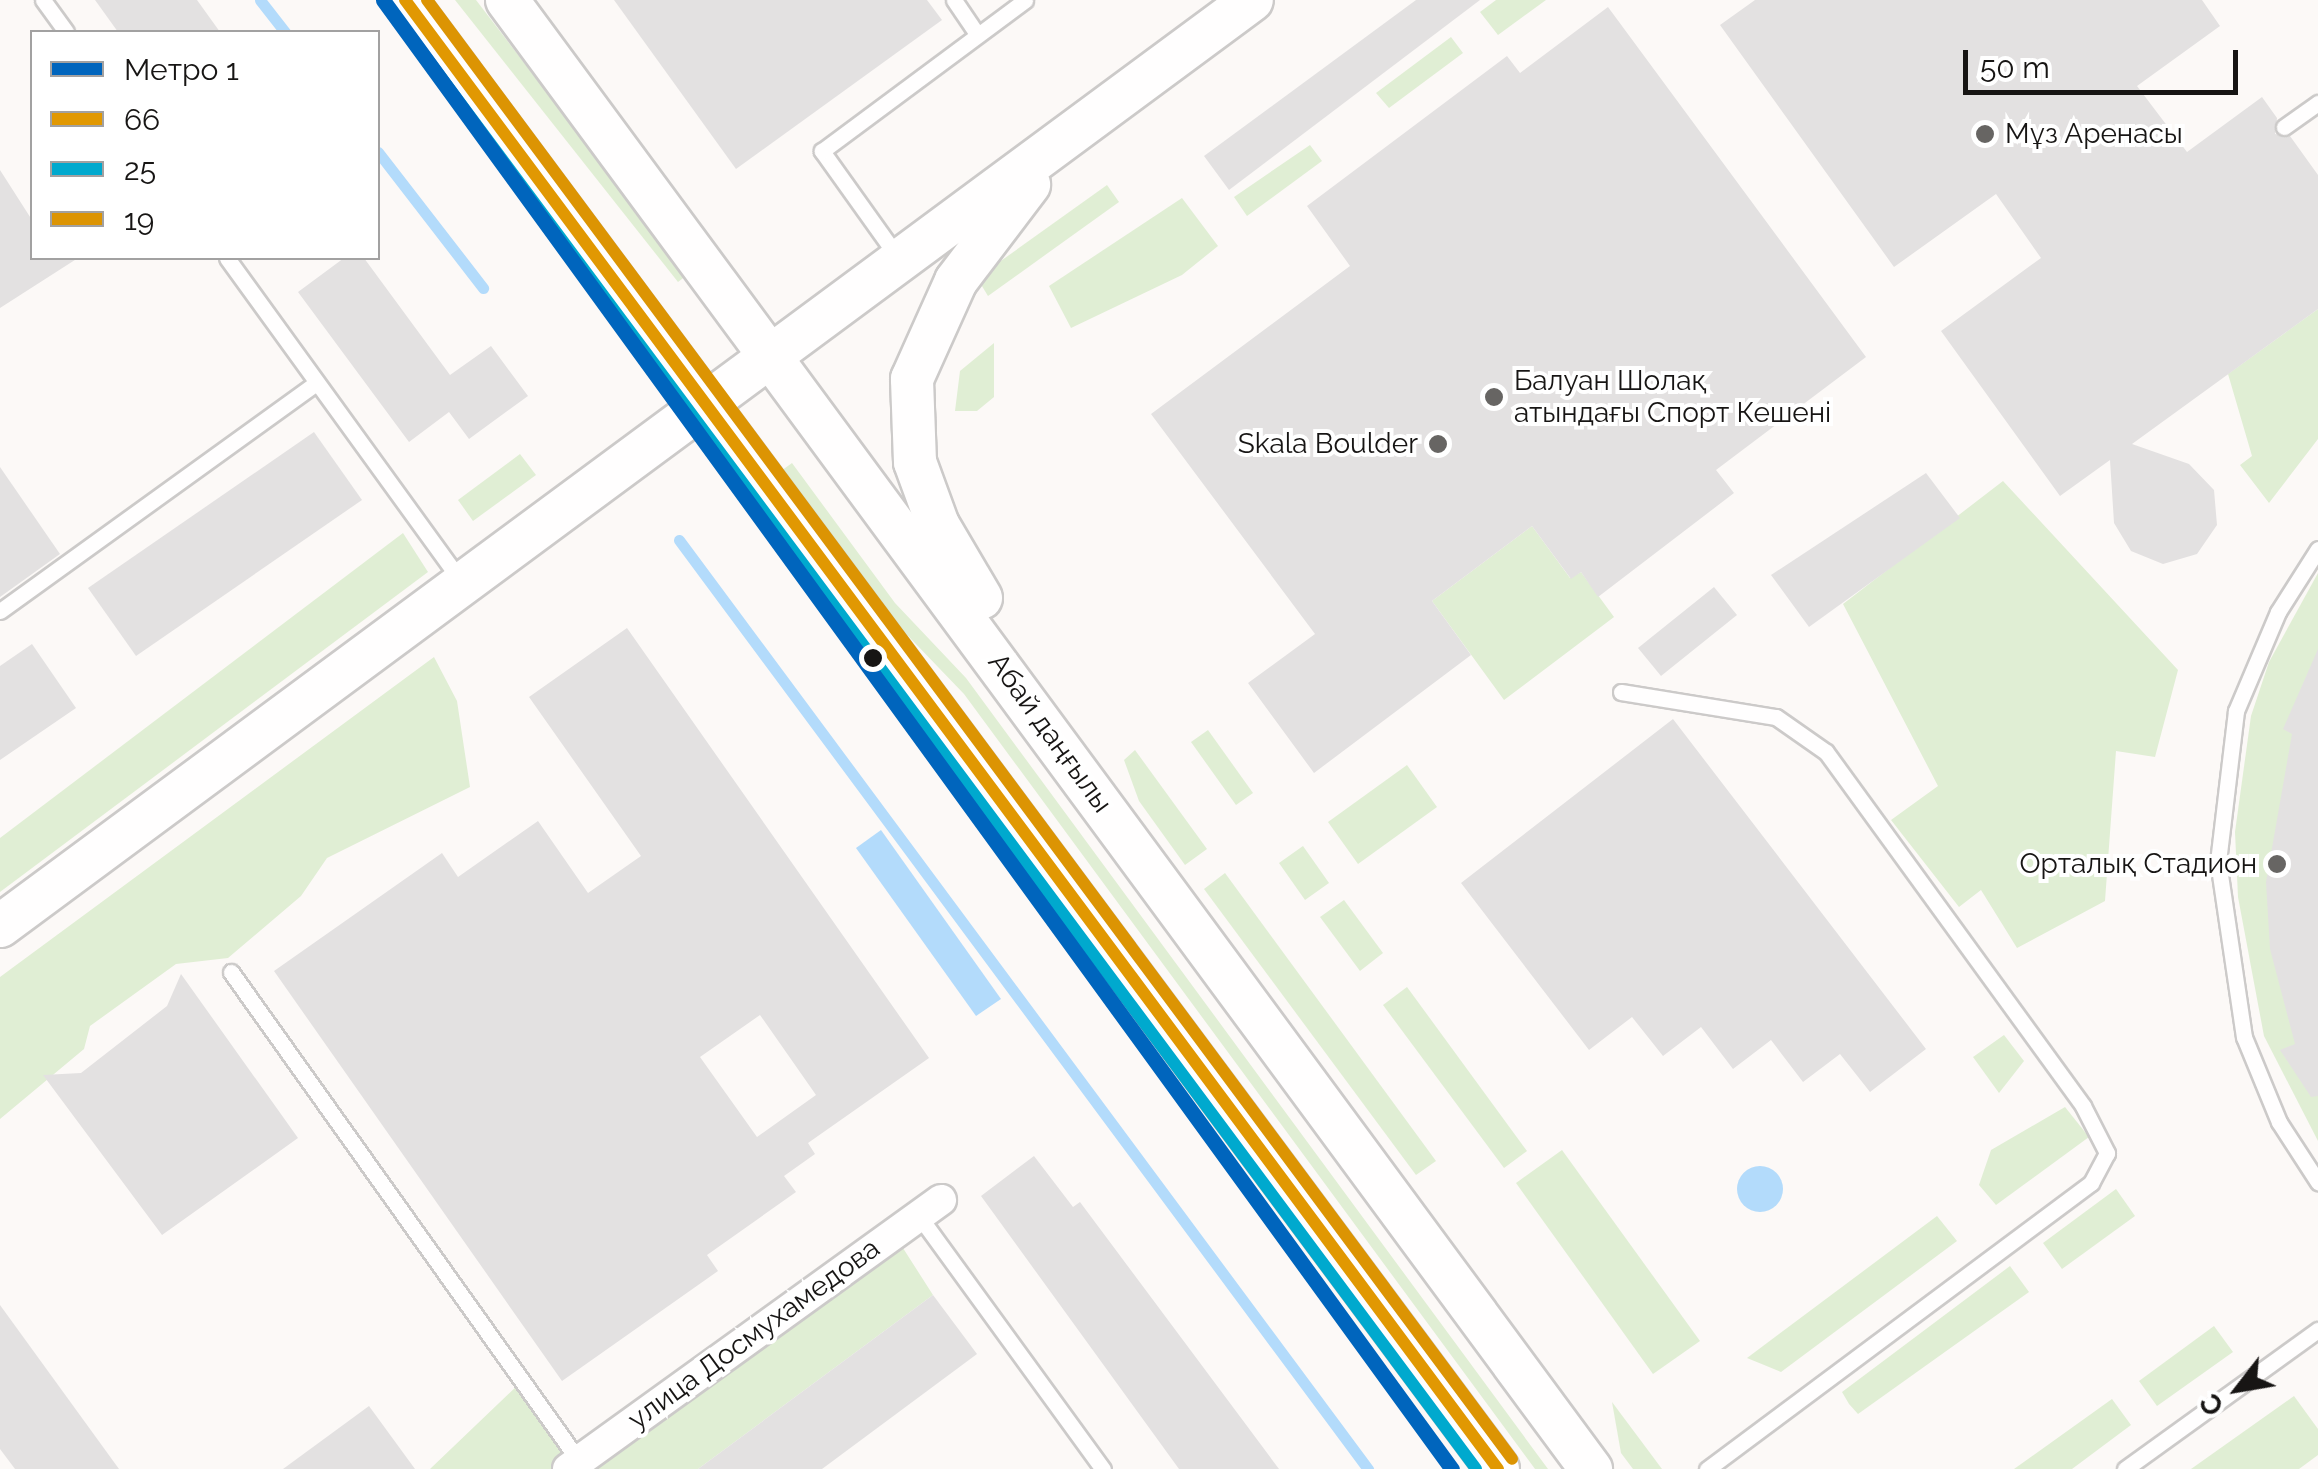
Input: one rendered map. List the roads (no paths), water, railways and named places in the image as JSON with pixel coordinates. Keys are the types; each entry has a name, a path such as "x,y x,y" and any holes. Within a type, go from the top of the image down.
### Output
{"main road":[{"path":"405,0 876,640 1040,844 1498,1469"},
{"name":"Абай даңғылы","path":"506,0 774,356 1591,1469"},
{"path":"0,926 1252,0"},
{"path":"1060,144 956,281 912,379 910,412 915,462 938,525 1100,800"}],"street":[{"name":"улица Досмухамедова","path":"574,1465 930,1208"}],"lane":[{"path":"43,0 65,30"},
{"path":"954,0 977,34"},
{"path":"901,262 822,151 1025,0"},
{"path":"2284,127 2318,102"},
{"path":"228,260 464,584"},
{"path":"0,611 316,382"},
{"path":"2318,549 2278,612 2236,711 2218,862 2244,1038 2279,1122 2318,1182"},
{"path":"1621,692 1776,718 1826,752 2082,1106 2106,1153 2092,1183 1707,1469"},
{"path":"231,972 574,1465"},
{"path":"930,1208 1103,1469"},
{"path":"2125,1469 2318,1330"}],"water":[{"path":"881,830 1001,999 976,1016 856,848"},
{"path":"1760,1166 1776,1173 1783,1189 1776,1205 1760,1212 1744,1205 1737,1189 1744,1173"}],"waterway":[{"path":"260,0 283,30"},
{"path":"380,155 483,288"},
{"path":"679,540 1368,1469"}],"metro line":[{"name":"1","path":"383,0 1452,1469"}],"place":[{"name":"Мұз Аренасы","path":"1985,134"},
{"name":"Балуан Шолақ атындағы Спорт Кешені","path":"1494,397"},
{"name":"Skala Boulder","path":"1438,444"},
{"name":"Орталық Стадион","path":"2277,864"}]}
